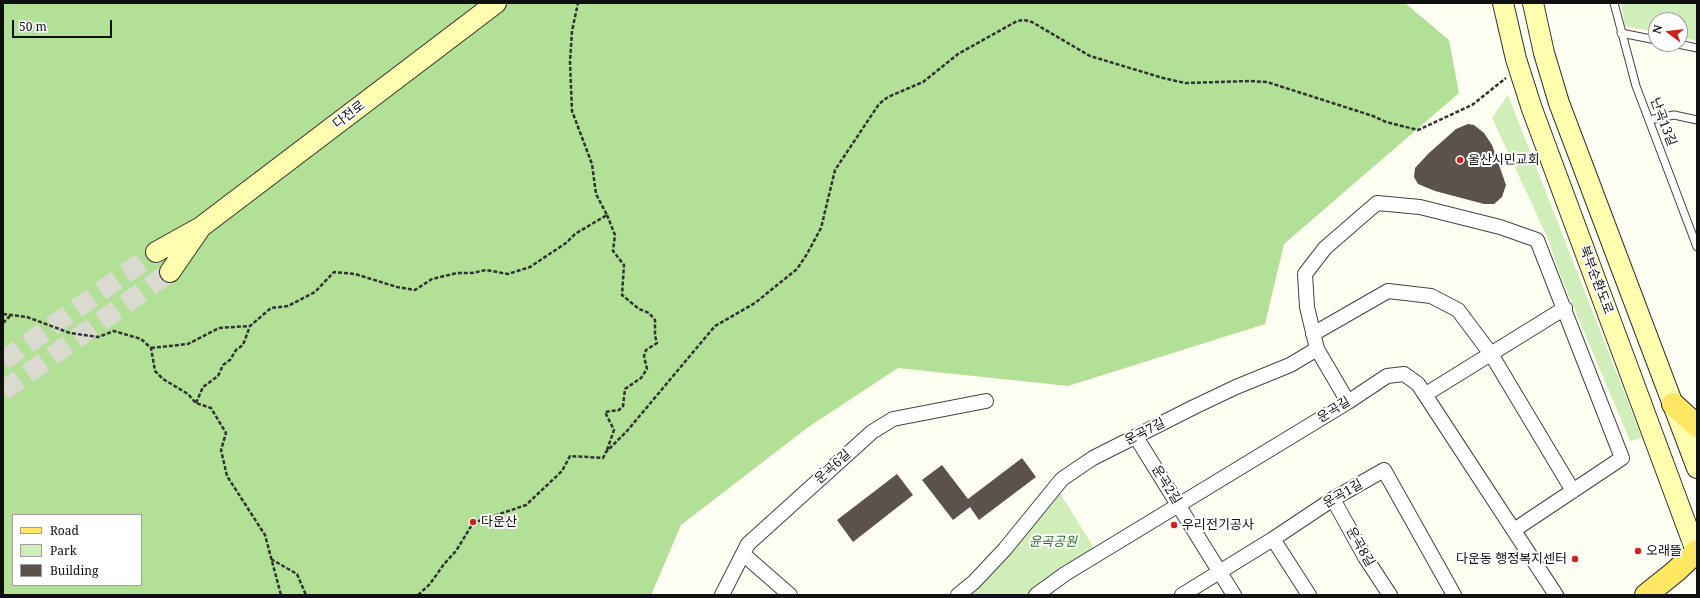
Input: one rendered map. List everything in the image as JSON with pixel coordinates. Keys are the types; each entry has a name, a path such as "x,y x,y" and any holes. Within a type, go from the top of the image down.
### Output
{"main road":[{"name":"다전로","path":"156,252 201,227 496,3"},
{"name":"북부순환도로","path":"1503,3 1519,67 1532,109 1697,552"},
{"path":"1533,3 1544,53 1559,103 1697,468"},
{"name":"다전로","path":"170,272 201,227"},
{"path":"1673,404 1697,426"},
{"path":"1646,595 1697,552"}],"street":[{"path":"1348,402 1317,349 1307,306 1305,274 1325,248 1377,203 1427,209 1500,227 1537,240 1622,458 1514,530"},
{"path":"1313,334 1388,291 1431,296 1458,310 1491,354 1573,491"},
{"path":"1426,394 1564,308"},
{"name":"운곡7길","path":"958,595 974,582 1005,549 1062,479 1093,458 1236,387 1290,365 1317,349"},
{"name":"운곡길","path":"1036,595 1065,574 1348,402 1387,376 1404,374 1418,384 1426,394 1514,530 1551,593"},
{"name":"운곡6길","path":"722,595 748,544 872,432 893,419 986,401"},
{"name":"운곡2길","path":"1136,437 1234,595"},
{"name":"운곡1길","path":"1182,595 1274,539 1333,498 1384,470 1454,595"},
{"name":"운곡8길","path":"1333,498 1365,557 1390,595"},
{"path":"1274,539 1309,595"},
{"path":"743,554 790,595"}],"lane":[{"name":"난곡13길","path":"1614,3 1636,86 1697,247"},
{"path":"1622,32 1648,38"},
{"path":"1649,120 1674,115 1697,120"}],"path":[{"path":"418,595 430,584 444,564 456,551 473,523 526,505 562,470 570,456 603,458 614,430 605,412 619,410 623,406 625,389 641,378 647,369 644,356 646,350 657,343 655,336 655,320 649,313 639,309 622,295 624,265 613,251 615,235 596,194 592,164 572,111 570,62 572,31 578,3"},
{"path":"606,452 627,431 715,326 755,303 798,268 821,228 835,170 878,104 888,97 924,82 958,54 1017,21 1024,20 1032,22 1090,56 1163,78 1185,83 1249,80 1267,82 1373,116 1386,122 1418,130 1472,105 1519,67"},
{"path":"196,403 203,387 218,376 223,365 230,360 236,350 243,345 250,326 271,308 288,306 315,292 334,272 355,274 397,287 415,290 432,280 457,273 472,273 486,270 508,274 530,267 566,243 575,234 607,215"},
{"path":"3,314 27,317 70,333 98,337 114,331 141,339 151,348 155,371 163,379 188,394 196,403 211,408 226,433 222,450 227,476 265,535 281,595"},
{"path":"3,323 10,316"},
{"path":"151,348 188,344 219,328 250,326"},
{"path":"271,558 297,574 306,595"}],"green space":[{"path":"3,3 1405,3 1449,40 1459,93 1284,244 1265,324 1068,386 898,368 807,428 681,525 651,595 3,595"},
{"path":"1621,3 1697,3 1697,41 1688,39 1688,12 1648,12 1648,30 1625,26"},
{"path":"1508,95 1642,438 1630,441 1559,272 1548,239 1492,118"},
{"name":"윤곡공원","path":"1058,490 1096,551 1028,595 960,595"}],"building":[{"name":"울산시민교회","path":"1468,124 1474,125 1484,133 1492,145 1506,185 1502,197 1494,204 1484,204 1435,191 1418,184 1414,177 1415,168 1429,153 1456,129"},
{"path":"1022,458 1036,477 979,520 970,507 953,520 922,480 942,465 968,499"},
{"path":"897,474 913,495 853,542 837,520"}],"tunnel":[{"path":"3,361 156,252"},
{"path":"3,391 170,272"}],"place":[{"name":"울산시민교회","path":"1460,160"},
{"name":"다운산","path":"473,522"},
{"name":"우리전기공사","path":"1174,525"},
{"name":"오래뜰","path":"1638,551"},
{"name":"다운동 행정복지센터","path":"1575,559"}]}
